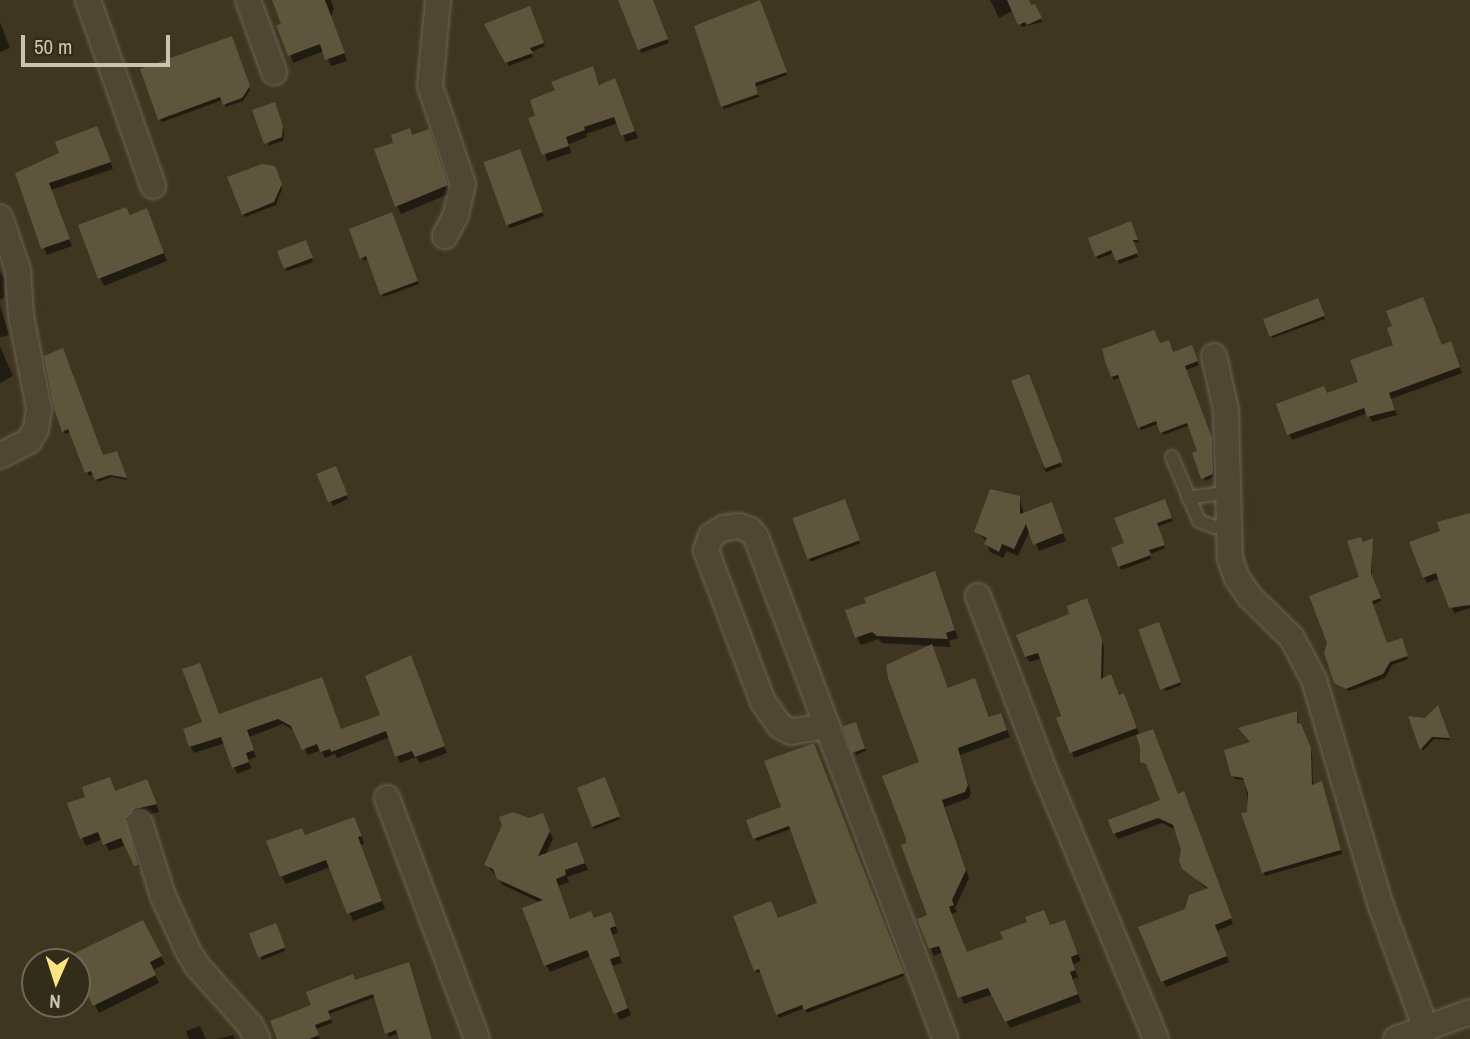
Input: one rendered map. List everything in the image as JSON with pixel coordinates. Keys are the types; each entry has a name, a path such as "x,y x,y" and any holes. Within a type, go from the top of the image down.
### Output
{"street":[{"path":"88,0 153,186"},
{"path":"248,0 274,72"},
{"path":"438,0 430,86 463,184 456,215 444,236"},
{"path":"0,217 18,270 22,326 39,409 36,429 29,441 16,451 0,456"},
{"path":"1214,356 1226,410 1230,559 1237,578 1249,596 1292,638 1314,680 1381,906 1428,1034"},
{"path":"827,726 791,732 780,726 763,702 706,550 711,536 724,528 739,526 750,530 755,537 827,726 945,1039"},
{"path":"978,596 1044,771 1156,1039"},
{"path":"387,798 477,1039"},
{"path":"140,823 163,896 187,949 198,967 250,1025 257,1039"},
{"path":"1396,1039 1428,1034 1470,1012"}],"lane":[{"path":"1172,457 1199,521 1215,527 1228,526"},
{"path":"1188,498 1229,492"}],"building":[{"path":"272,0 325,0 345,53 325,60 320,44 288,56 276,25 281,24"},
{"path":"618,0 653,0 668,39 638,50"},
{"path":"760,0 787,72 755,83 758,94 721,107 694,26"},
{"path":"1007,0 1029,0 1031,5 1035,4 1042,18 1027,25 1025,22 1018,25"},
{"path":"530,6 544,43 530,48 533,53 505,63 484,24"},
{"path":"232,36 250,86 242,98 223,105 220,97 158,120 140,69"},
{"path":"593,66 599,85 615,78 635,131 621,136 614,117 584,127 585,130 566,137 569,146 542,155 528,118 535,116 530,100 555,90 551,82"},
{"path":"275,102 283,126 282,137 264,144 252,110"},
{"path":"97,126 111,162 49,183 70,239 41,249 15,173 59,153 55,142"},
{"path":"410,128 412,135 429,129 448,185 395,207 374,149 393,143 391,135"},
{"path":"520,149 543,212 506,225 483,162"},
{"path":"262,164 275,166 282,184 274,202 242,215 227,177"},
{"path":"126,207 130,215 147,208 164,253 98,279 78,225"},
{"path":"392,212 418,281 380,295 366,256 360,259 349,229"},
{"path":"1131,221 1138,240 1133,240 1138,253 1116,261 1111,250 1095,257 1088,238"},
{"path":"306,240 313,258 284,269 277,251"},
{"path":"1423,297 1442,345 1451,341 1460,367 1389,393 1395,410 1367,417 1364,408 1287,435 1276,404 1324,386 1327,393 1358,382 1350,360 1393,345 1387,328 1392,326 1386,311"},
{"path":"1318,298 1325,316 1270,337 1263,319"},
{"path":"1154,330 1160,343 1169,340 1173,352 1192,345 1198,361 1185,366 1212,438 1213,474 1201,479 1192,453 1197,451 1187,423 1160,433 1156,421 1138,428 1118,375 1111,377 1105,361 1102,349"},
{"path":"63,348 103,455 117,451 127,478 110,475 95,480 91,471 85,473 68,429 62,432 54,409 44,356"},
{"path":"1029,374 1063,462 1045,469 1011,381"},
{"path":"336,466 348,495 328,503 317,474"},
{"path":"990,489 1020,496 1020,514 1052,502 1063,533 1033,545 1026,524 1014,549 1002,544 999,552 984,544 987,538 974,532"},
{"path":"845,499 860,540 807,559 792,518"},
{"path":"1165,499 1172,518 1157,523 1165,545 1149,550 1151,555 1118,567 1111,548 1124,543 1114,518"},
{"path":"1470,513 1470,605 1449,608 1436,573 1423,578 1409,542 1440,531 1437,522"},
{"path":"1361,537 1363,542 1373,538 1371,573 1381,598 1372,601 1387,643 1402,638 1408,656 1390,662 1383,674 1346,689 1334,683 1324,653 1327,643 1309,596 1359,577 1347,541"},
{"path":"935,571 955,630 946,633 948,639 877,636 872,632 855,638 845,610 866,603 864,598"},
{"path":"1087,598 1102,640 1101,679 1111,674 1119,695 1124,693 1137,728 1070,753 1056,718 1061,716 1038,653 1025,657 1016,635 1069,614 1067,606"},
{"path":"1159,622 1181,682 1160,690 1138,630"},
{"path":"932,644 948,688 975,678 989,717 1001,713 1007,730 958,748 968,785 965,792 942,800 966,870 952,900 954,905 949,907 967,952 1003,939 1000,932 1027,922 1025,917 1044,910 1050,925 1065,920 1078,954 1071,957 1075,970 1070,972 1078,994 1005,1022 988,988 958,998 939,946 929,949 917,919 927,915 901,845 906,843 906,839 882,776 919,762 888,678 886,665"},
{"path":"411,655 445,746 415,757 412,751 395,757 386,731 331,752 330,749 320,752 317,744 302,750 291,726 278,719 247,730 254,750 246,753 249,762 232,768 221,737 189,747 183,729 202,722 182,669 200,663 219,714 322,677 341,729 380,715 365,676"},
{"path":"1438,705 1450,738 1432,737 1420,750 1408,716 1425,718"},
{"path":"1297,711 1297,723 1301,724 1311,748 1312,785 1322,781 1341,850 1262,873 1241,813 1247,812 1248,793 1243,778 1231,776 1224,750 1250,742 1238,728"},
{"path":"856,722 865,748 852,753 843,727"},
{"path":"1153,729 1178,794 1184,791 1232,918 1215,925 1227,956 1161,982 1138,927 1185,909 1189,895 1208,888 1182,869 1179,860 1181,850 1173,825 1158,818 1113,834 1108,820 1160,800 1146,764 1140,762 1140,747 1136,735"},
{"path":"814,743 904,973 804,1010 802,1005 776,1015 759,969 754,971 733,916 771,901 778,918 817,903 789,826 753,839 746,820 781,807 764,761"},
{"path":"110,777 115,791 147,779 157,804 135,809 126,819 138,865 134,866 121,838 103,845 98,832 80,839 67,803 85,797 82,787"},
{"path":"605,777 620,816 592,827 577,788"},
{"path":"513,812 529,818 543,813 550,831 538,856 577,842 585,863 565,870 566,875 556,879 570,919 591,911 594,918 611,912 616,926 610,928 620,956 610,959 628,1008 614,1014 587,950 544,966 522,908 543,900 497,879 493,869 484,865 502,825 499,817"},
{"path":"354,817 362,836 358,837 382,901 347,914 326,860 280,877 266,841 302,828 305,835"},
{"path":"143,920 162,956 150,962 156,975 93,1006 91,948 85,948"},
{"path":"276,923 285,947 258,958 249,933"},
{"path":"409,962 432,1039 399,1039 396,1030 385,1034 373,994 328,1011 331,1019 315,1025 319,1035 309,1039 277,1039 270,1021 311,1005 306,992 353,974 355,980"}]}
